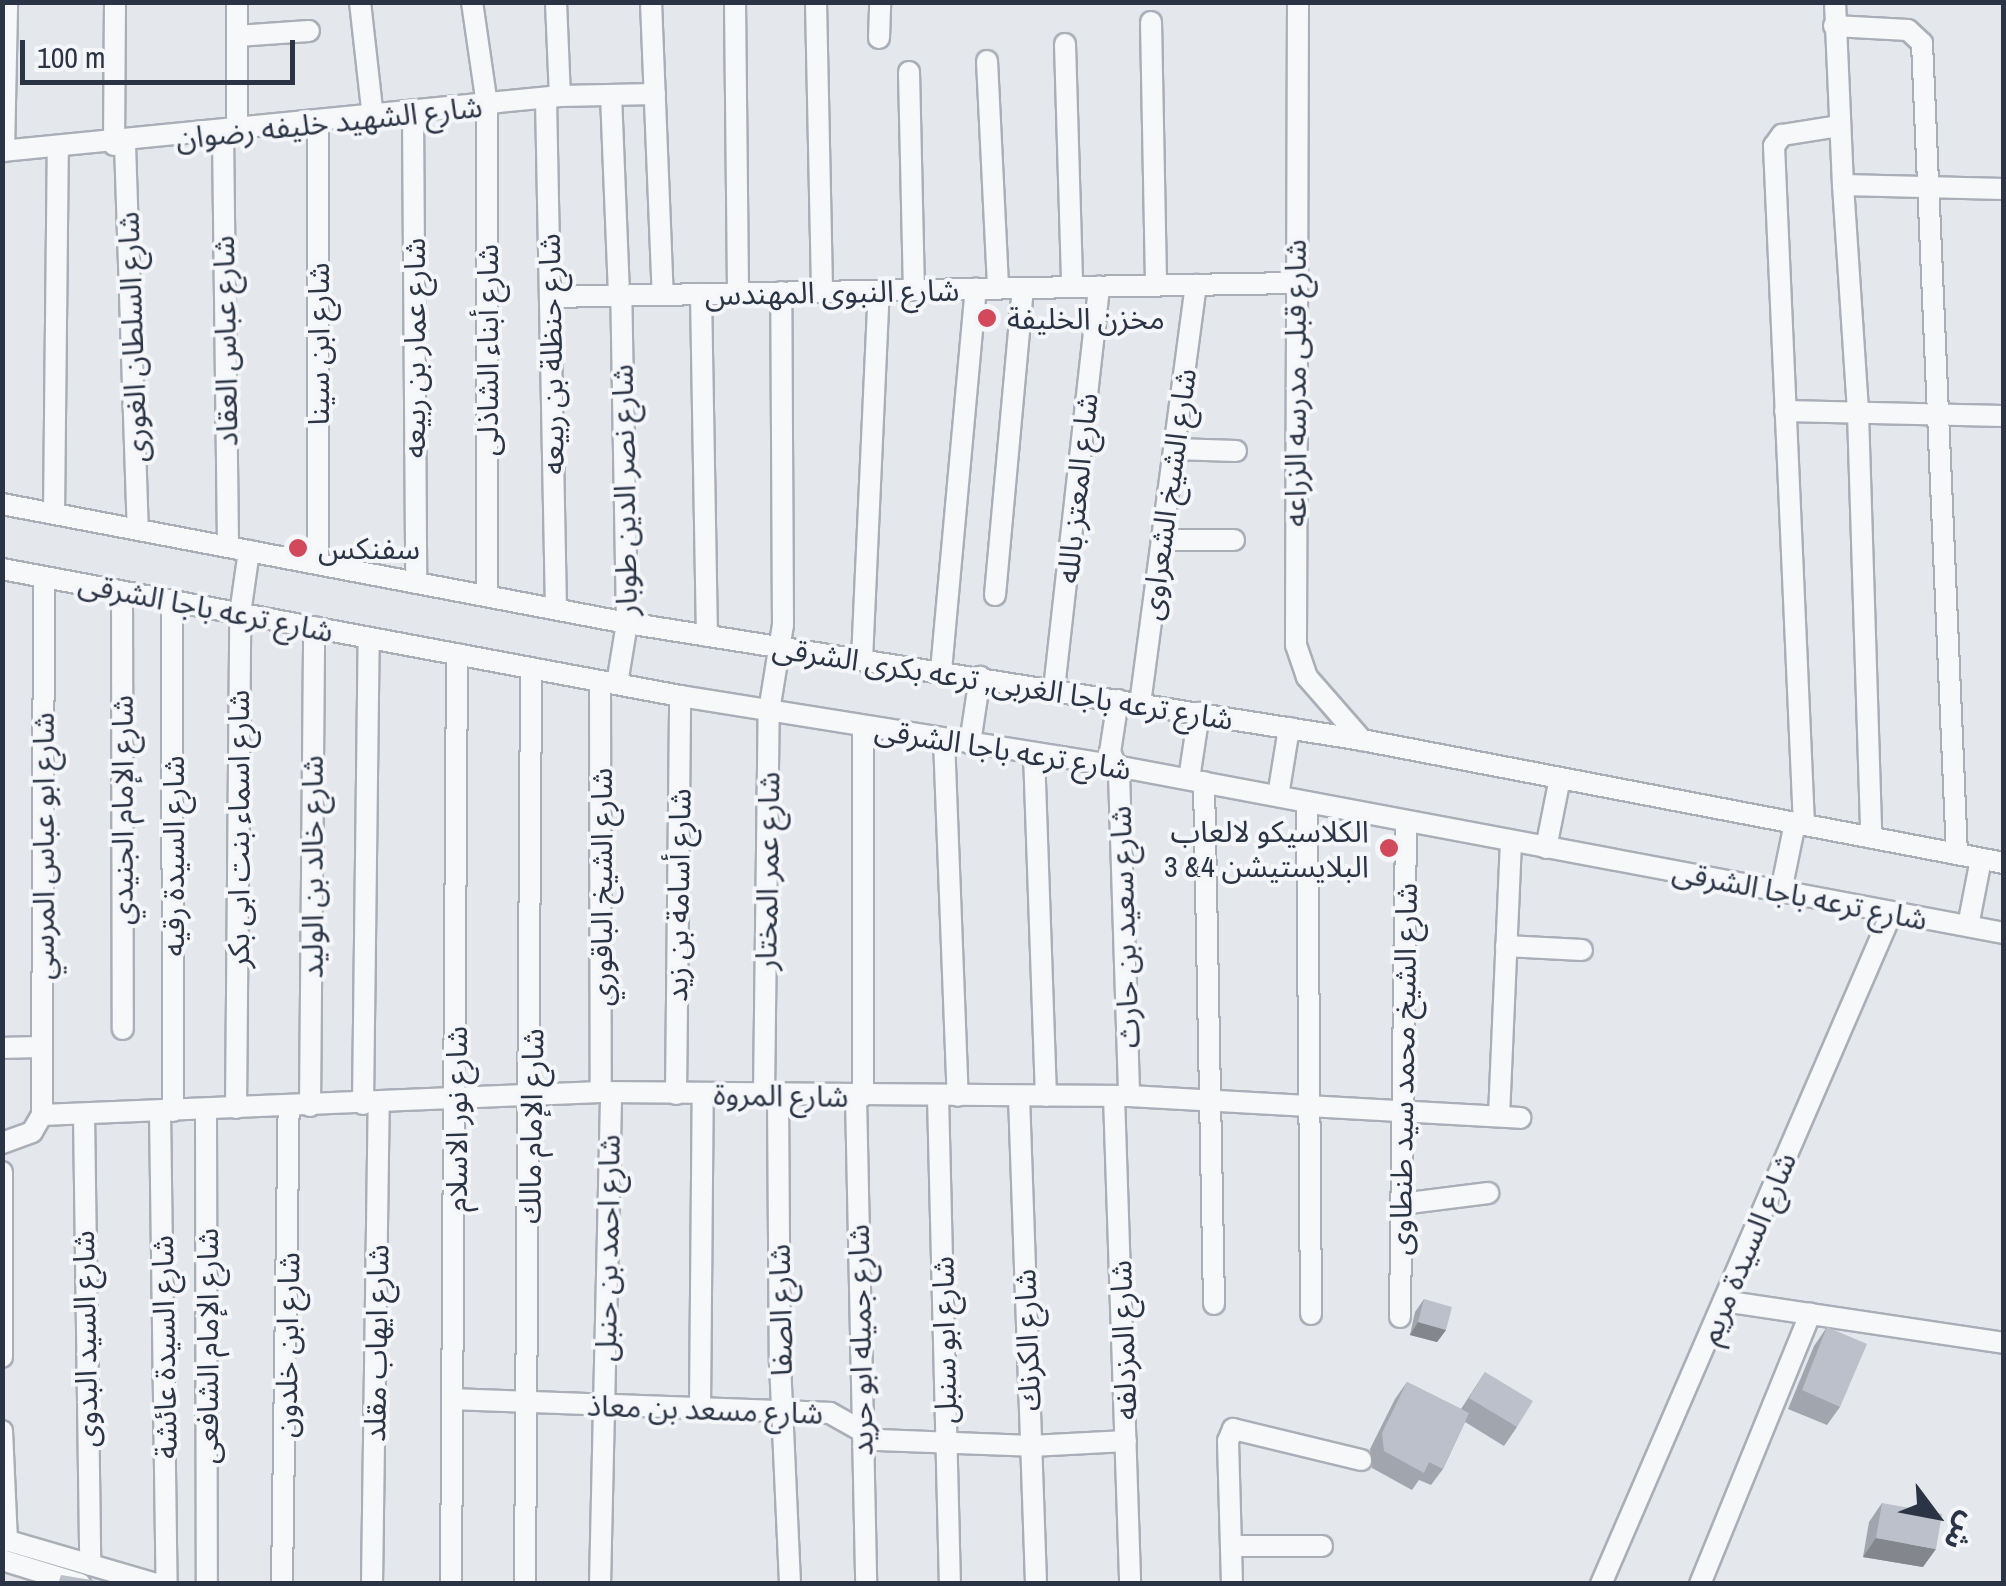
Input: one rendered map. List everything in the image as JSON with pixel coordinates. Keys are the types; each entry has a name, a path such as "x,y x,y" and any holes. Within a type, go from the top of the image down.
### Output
{"street":[{"path":"3,151 7,2"},
{"name":"شارع السلطان الغورى","path":"115,2 138,530"},
{"name":"شارع عباس العقاد","path":"237,2 230,134 239,549"},
{"path":"360,2 373,118"},
{"name":"شارع أبناء الشاذلى","path":"472,2 487,105 487,596"},
{"name":"شارع حنظلة بن ربيعه","path":"556,2 550,296 556,610"},
{"path":"651,2 663,294"},
{"path":"735,2 738,293"},
{"path":"816,2 822,292"},
{"path":"879,38 880,2"},
{"name":"شارع قبلى مدرسه الزراعه","path":"1298,2 1294,283 1296,645 1307,677 1362,740"},
{"path":"1834,2 1858,413 1871,838"},
{"path":"1151,22 1156,286"},
{"path":"1834,26 1908,30 1920,36 1933,187 1957,854"},
{"path":"237,36 308,31"},
{"path":"1065,44 1072,287"},
{"path":"941,670 987,289 987,61"},
{"path":"909,72 914,290"},
{"name":"شارع الشهيد خليفه رضوان","path":"3,151 120,145 552,97 655,94"},
{"name":"شارع نصر الدين طوبار","path":"609,683 628,623 611,95"},
{"name":"شارع عمار بن ربيعه","path":"413,114 416,583"},
{"name":"شارع ابن سينا","path":"318,124 318,564"},
{"path":"1781,892 1800,824 1774,146 1782,136 1839,126"},
{"path":"54,513 58,148"},
{"path":"1843,185 2004,189"},
{"name":"شارع النبوى المهندس","path":"550,296 1294,283"},
{"name":"شارع الشيخ الشعراوى","path":"1140,704 1196,285"},
{"name":"شارع المعتز بالله","path":"1054,689 1100,287"},
{"path":"995,595 1023,288"},
{"path":"862,660 878,290"},
{"name":"شارع عمر المختار","path":"771,1096 769,711 783,625 781,292"},
{"path":"701,294 707,636"},
{"path":"1785,411 2004,416"},
{"path":"1174,450 1236,451"},
{"name":"شارع ترعه باجا الغربى, ترعه بكرى الشرقى","path":"2,504 628,623 1362,740 2004,863"},
{"path":"1162,540 1234,540"},
{"name":"شارع اسماء بنت ابى بكر","path":"236,1108 239,549"},
{"name":"شارع ترعه باجا الشرقى","path":"2,569 680,696 1116,766 2004,933"},
{"name":"شارع ابو عباس المرسي","path":"42,1115 44,577"},
{"name":"شارع الإمام الجنيدي","path":"122,592 123,1029"},
{"name":"شارع السيدة رقيه","path":"166,1111 172,601"},
{"name":"شارع خالد بن الوليد","path":"300,1106 314,628"},
{"name":"شارع ايهاب مقلد","path":"369,638 372,1584"},
{"name":"شارع نور الاسلام","path":"451,1584 457,654"},
{"name":"شارع الإمام مالك","path":"525,1584 532,1095 532,668"},
{"path":"970,743 980,677"},
{"name":"شارع الشيخ الباقوري","path":"606,1092 609,683"},
{"name":"شارع أسامة بن زيد","path":"676,1094 680,696"},
{"name":"شارع سعيد بن حارث","path":"1118,700 1110,752 1116,766 1121,1096"},
{"path":"1198,713 1196,781 1212,1099 1214,1304"},
{"name":"شارع جميله ابو حريد","path":"863,726 860,1096 866,1584"},
{"path":"1278,796 1289,728"},
{"name":"شارع ابو سنبل","path":"944,739 950,1584"},
{"path":"1034,753 1046,1096"},
{"path":"1546,848 1560,778"},
{"path":"1306,802 1311,1314"},
{"name":"شارع الشيخ محمد سيد طنطاوى","path":"1400,1316 1406,822"},
{"path":"1511,841 1506,946 1582,950"},
{"path":"1968,926 1981,859"},
{"name":"شارع السيدة مريم","path":"1601,1584 1892,912"},
{"name":"شارع المروة","path":"42,1115 606,1092 1121,1096 1509,1117 1506,946"},
{"path":"2,1048 42,1047"},
{"name":"شارع احمد بن حنبل","path":"600,1584 606,1092"},
{"path":"700,1408 703,1094"},
{"name":"شارع الصفا","path":"771,1096 790,1584"},
{"name":"شارع الكرنك","path":"1019,1096 1036,1584"},
{"name":"شارع المزدلفه","path":"1121,1096 1130,1584"},
{"name":"شارع ابن خلدون","path":"282,1584 300,1106"},
{"name":"شارع الإمام الشافعى","path":"206,1109 207,1584"},
{"name":"شارع السيدة عائشة","path":"166,1111 167,1584"},
{"name":"شارع السيد البدوى","path":"84,1114 85,1574"},
{"path":"2,1143 32,1132 42,1115"},
{"path":"2,1172 2,1358"},
{"path":"1401,1204 1488,1193"},
{"path":"1724,1301 2004,1343"},
{"path":"1700,1584 1810,1314"},
{"name":"شارع مسعد بن معاذ","path":"453,1400 841,1415 862,1436 946,1443 1031,1446 1126,1441"},
{"path":"1232,1584 1228,1441 1233,1430 1361,1460"},
{"path":"2,1431 4,1547 36,1577 85,1574"},
{"path":"1230,1546 1322,1546"},
{"path":"4,1547 85,1574 156,1584"}],"building":[{"path":"1424,1299 1452,1307 1446,1330 1418,1322"},
{"path":"1827,1327 1867,1344 1840,1407 1802,1390"},
{"path":"1485,1372 1533,1401 1517,1427 1469,1398"},
{"path":"1407,1382 1469,1413 1443,1469 1429,1462 1424,1473 1384,1451 1382,1433"},
{"path":"1882,1503 1942,1514 1936,1549 1876,1538"},
{"path":"61,1575 103,1582 107,1584 58,1584"}],"place":[{"name":"مخزن الخليفة","path":"987,318"},
{"name":"سفنكس","path":"298,548"},
{"name":"الكلاسيكو لالعاب البلايستيشن 4& 3","path":"1389,848"}]}
